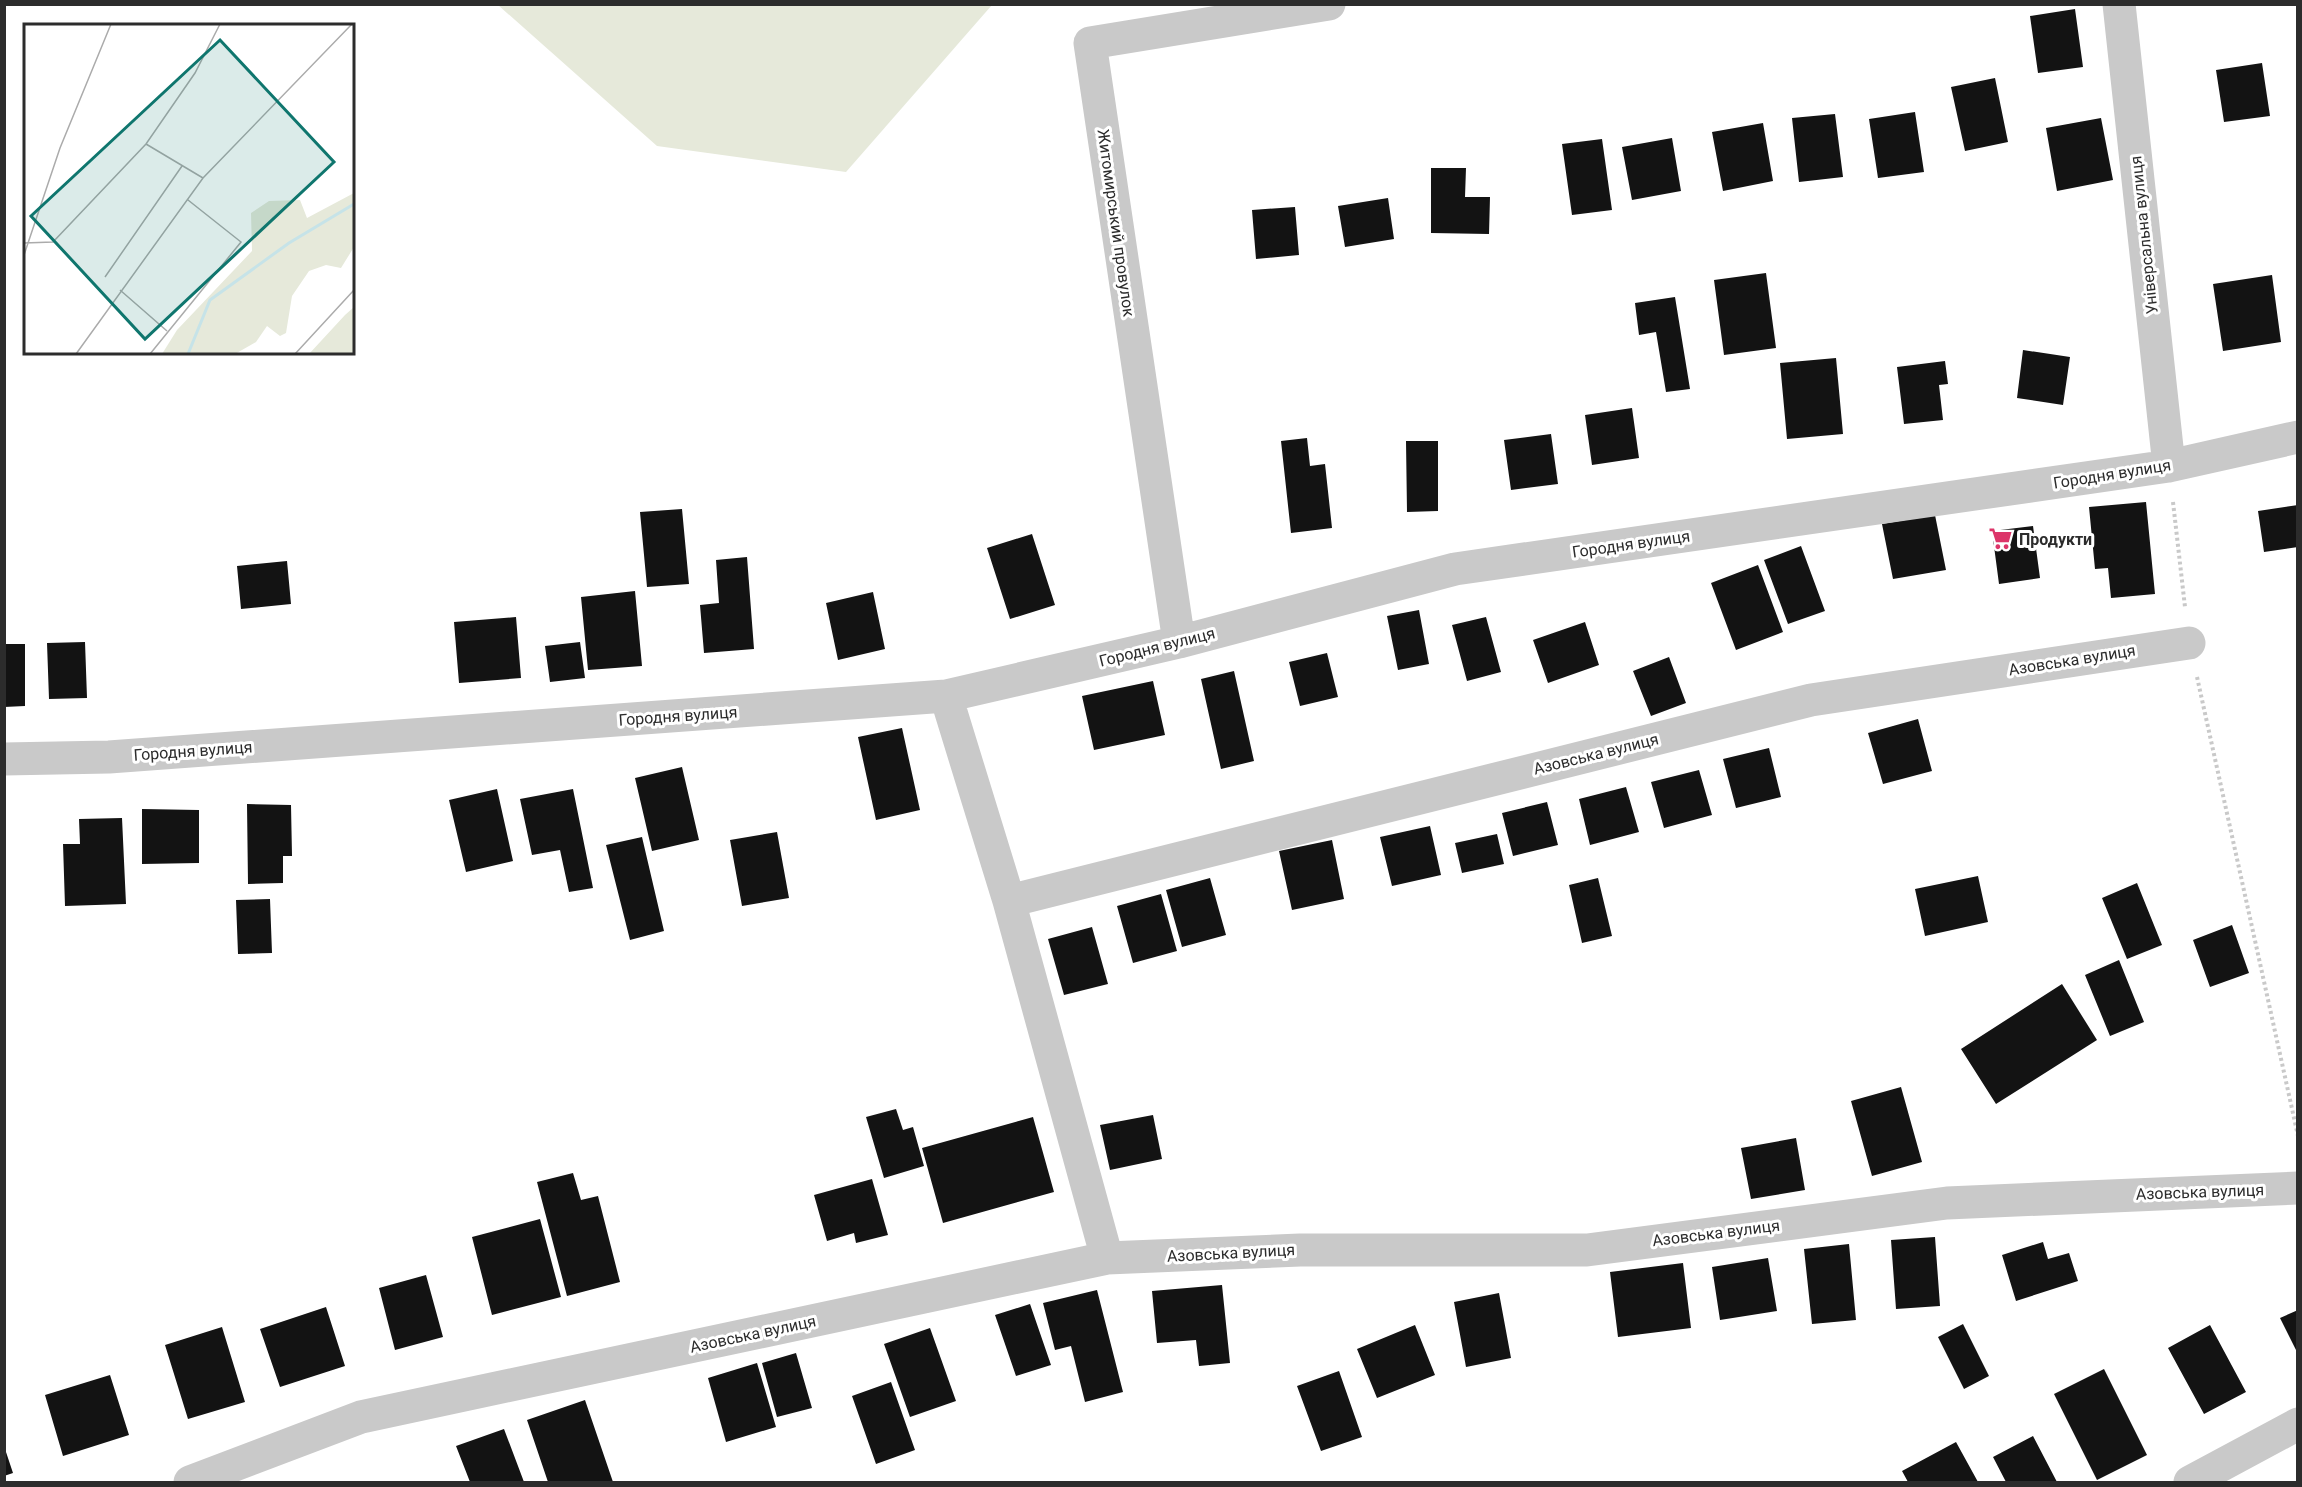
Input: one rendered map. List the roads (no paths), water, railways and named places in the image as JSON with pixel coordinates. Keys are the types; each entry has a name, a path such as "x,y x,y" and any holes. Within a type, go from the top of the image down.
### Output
{"street":[{"name":"Житомирський провулок","path":"1179,642 1089,43 1329,4"},
{"name":"Універсальна вулиця","path":"2119,4 2169,466"},
{"name":"Городня вулиця","path":"4,759 109,757 946,696 1179,642 1455,569 2169,466 2298,437"},
{"name":"Азовська вулиця","path":"1009,900 1811,700 2189,643"},
{"path":"946,696 1009,900 1107,1258"},
{"name":"Азовська вулиця","path":"190,1482 362,1418 1107,1258 1300,1250 1587,1250 1947,1203 2298,1188"},
{"path":"2190,1482 2298,1424"}],"place":[{"name":"Продукти","path":"2001,539"}]}
